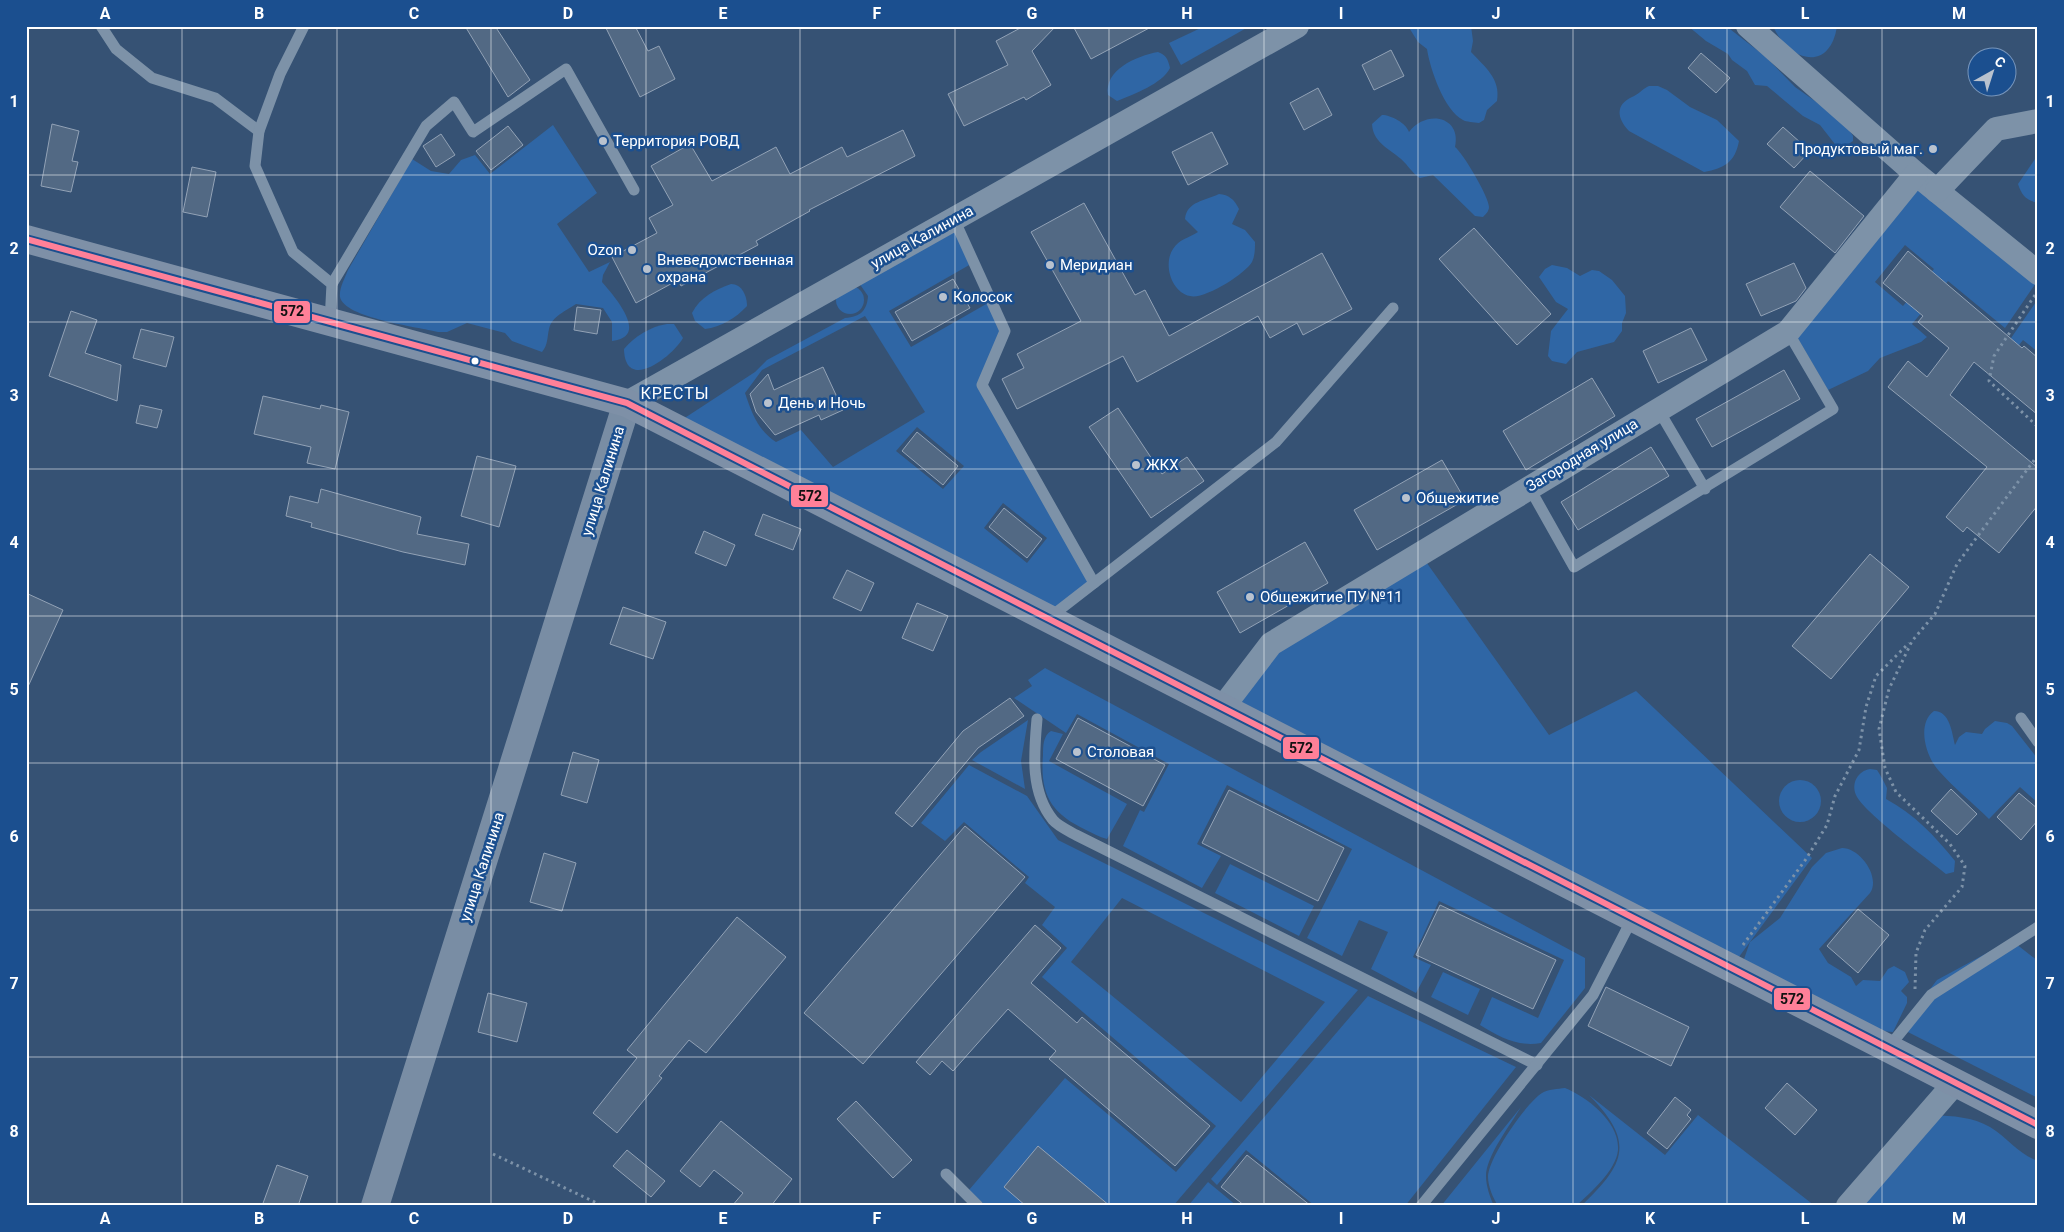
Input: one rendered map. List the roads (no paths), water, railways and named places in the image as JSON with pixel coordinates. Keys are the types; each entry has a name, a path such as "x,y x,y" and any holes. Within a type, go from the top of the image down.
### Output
{"highway":[{"path":"26,239 627,402 2038,1125"}],"main road":[{"name":"улица Калинина","path":"374,1206 627,402"}],"street":[{"name":"улица Калинина","path":"627,402 1297,26"},
{"path":"1748,26 1916,174 2038,272"},
{"path":"1937,191 1996,129 2038,121"},
{"name":"Загородная улица","path":"1222,707 1271,644 1788,332 1916,174"},
{"path":"1848,1206 1955,1083"}],"lane":[{"path":"101,26 116,49 152,78 214,98 259,131"},
{"path":"304,26 280,74 259,131 256,166 293,252 332,284"},
{"path":"330,322 332,284 426,126 454,102 473,132 566,69 634,190"},
{"path":"954,219 1005,331 982,385 1094,583"},
{"path":"1049,618 1276,442 1393,308"},
{"path":"1529,487 1574,566 1705,489 1833,409 1788,332"},
{"path":"1658,409 1705,489"},
{"path":"2021,718 2038,742"},
{"path":"1037,719 1034,758 1040,799 1054,822 1076,835 1537,1065"},
{"path":"1421,1206 1593,995 1633,917"},
{"path":"1888,1048 1931,995 2038,927"},
{"path":"946,1174 978,1206"}],"place":[{"name":"Территория РОВД","path":"603,141"},
{"name":"Продуктовый маг.","path":"1933,149"},
{"name":"Ozon","path":"632,250"},
{"name":"Меридиан","path":"1050,265"},
{"name":"Вневедомственная охрана","path":"647,269"},
{"name":"Колосок","path":"943,297"},
{"name":"День и Ночь","path":"768,403"},
{"name":"ЖКХ","path":"1136,465"},
{"name":"Общежитие","path":"1406,498"},
{"name":"Общежитие ПУ №11","path":"1250,597"},
{"name":"Столовая","path":"1077,752"}],"district":[{"name":"КРЕСТЫ","path":"675,393"}]}
